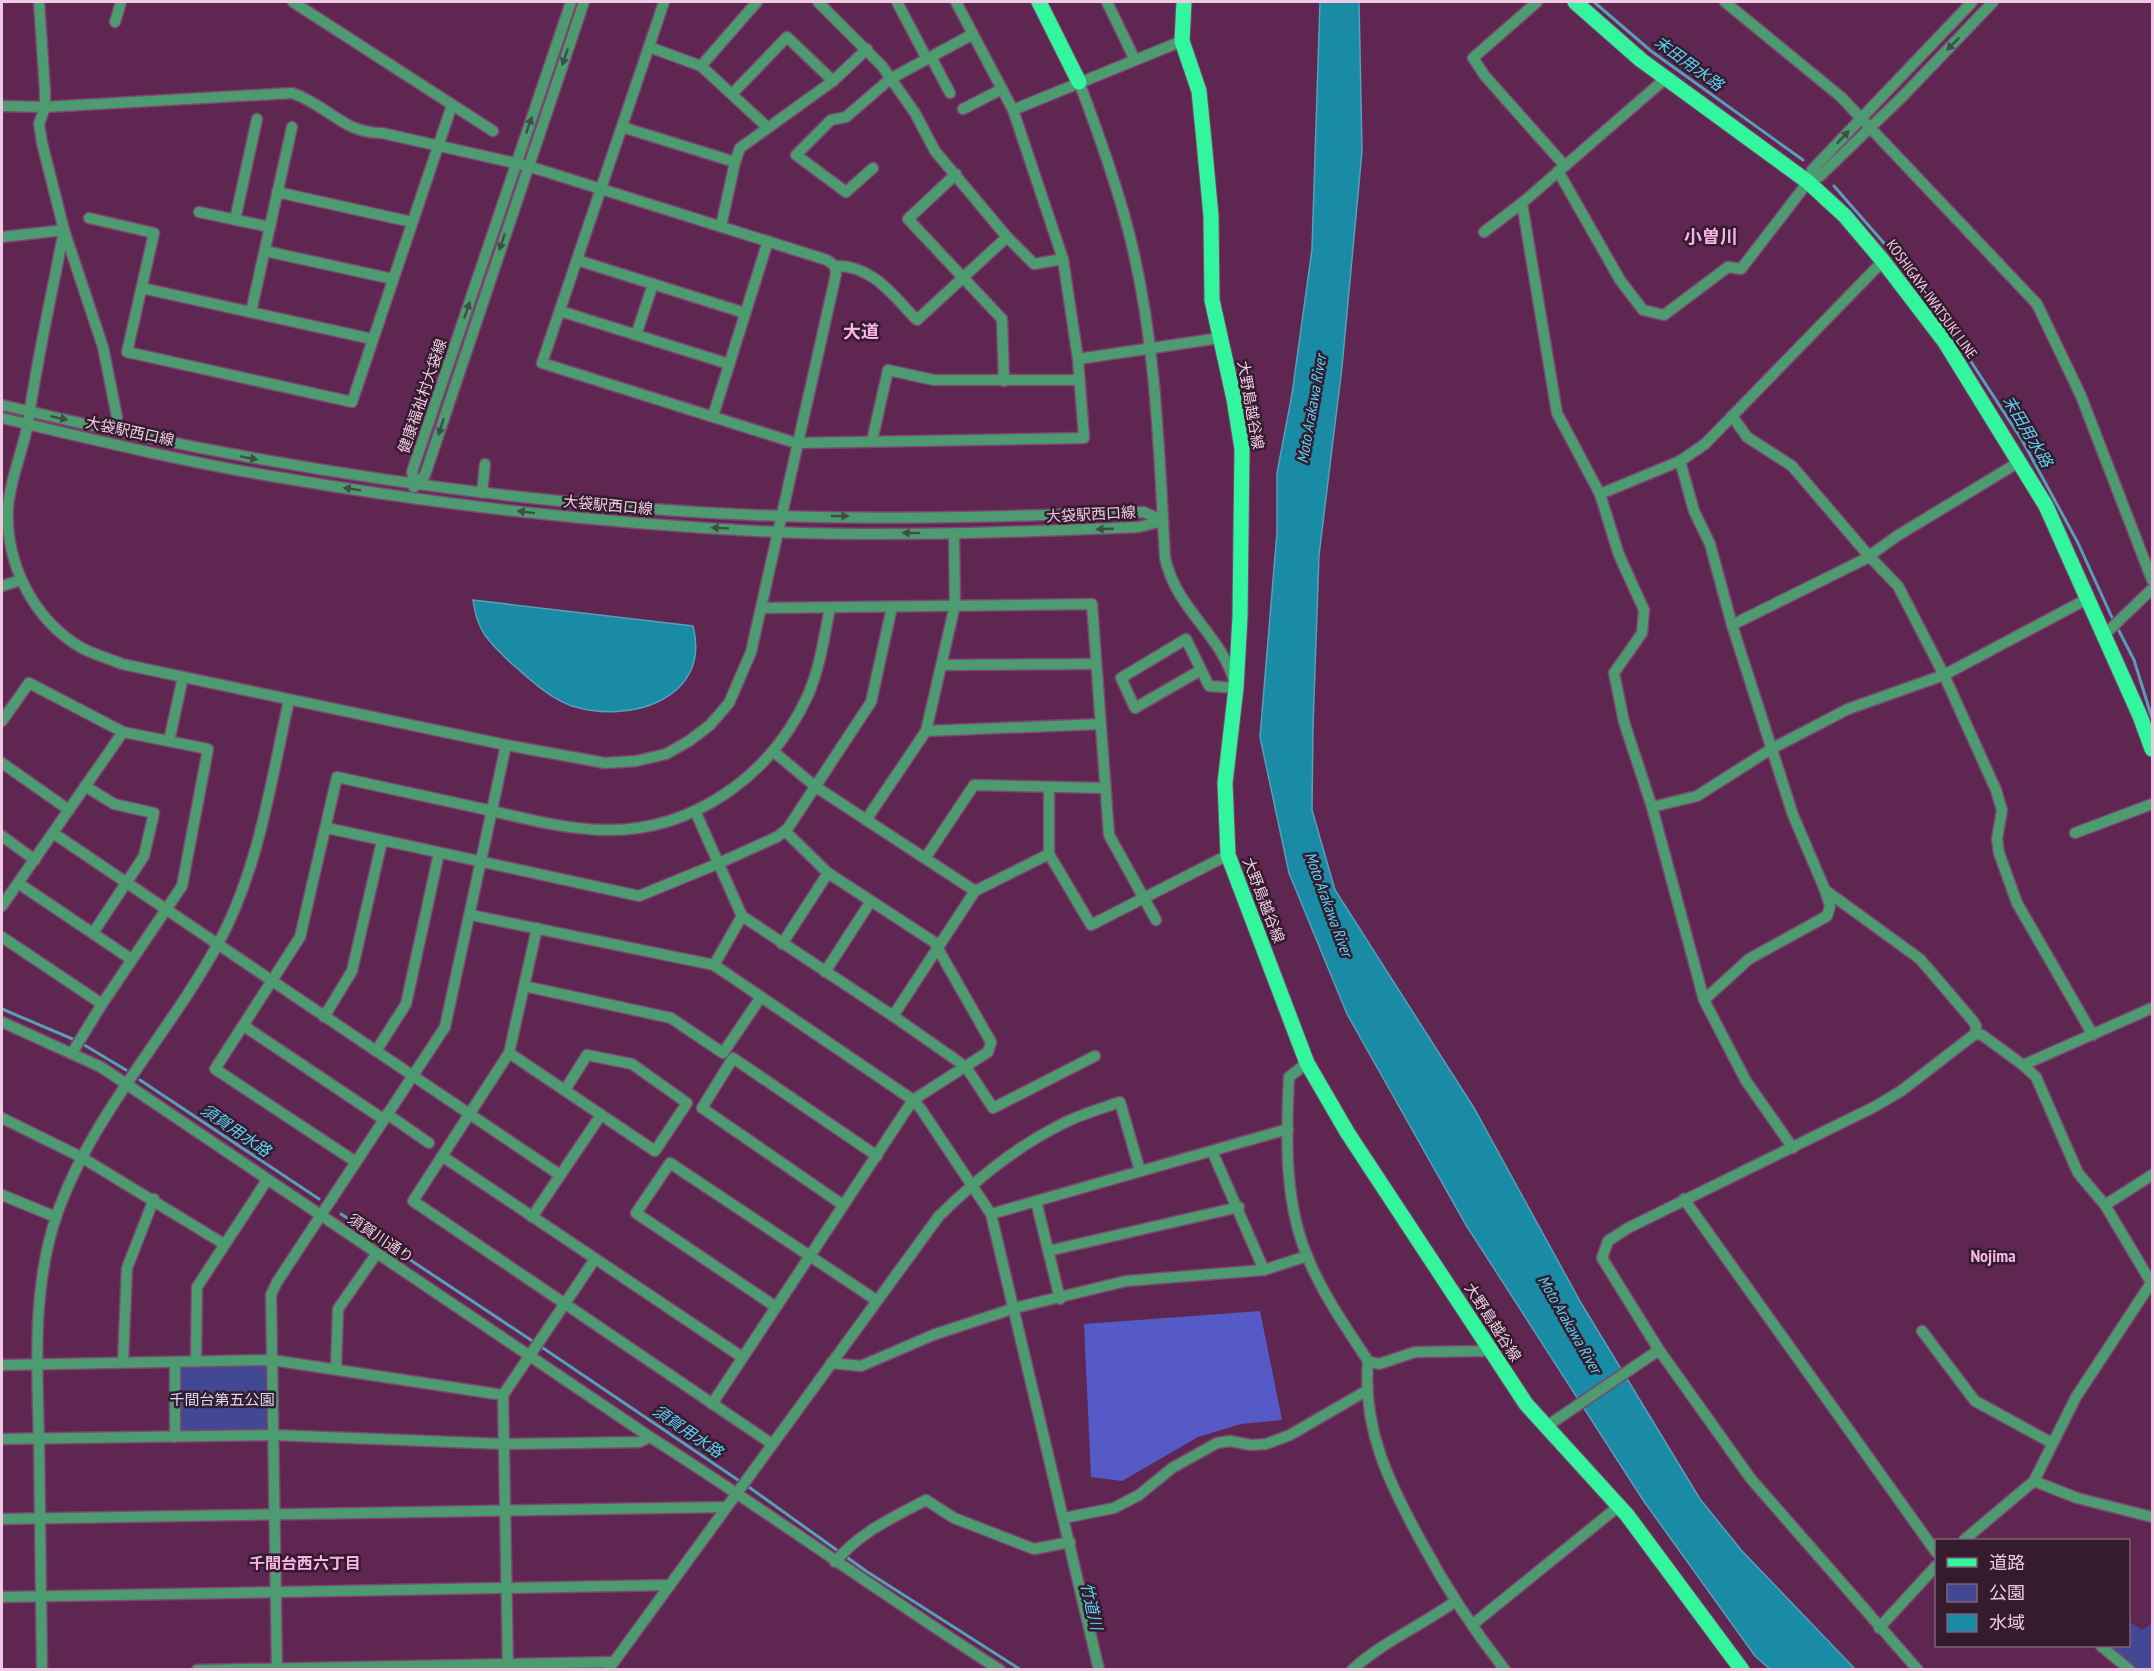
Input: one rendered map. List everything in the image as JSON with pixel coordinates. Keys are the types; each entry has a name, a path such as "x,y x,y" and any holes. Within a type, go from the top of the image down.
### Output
{"main road":[{"path":"1039,2 1079,82"},
{"name":"大野島越谷線","path":"1184,2 1182,41 1198,91 1211,216 1212,300 1234,399 1242,449 1243,540 1236,688 1226,783 1228,855 1307,1063 1347,1131 1402,1211 1489,1351 1526,1404 1619,1506 1742,1670"},
{"name":"KOSHIGAYA-IWATSUKI LINE","path":"1575,2 1616,40 1665,79 1808,182 1845,216 1883,261 1945,342 2046,506 2087,599 2112,628 2152,749"}],"street":[{"path":"39,2 45,107 39,124 42,143 64,230 103,347 117,417"},
{"path":"115,22 121,2"},
{"path":"293,2 493,130"},
{"name":"健康福祉村大袋線","path":"571,2 412,472 415,484 425,475 584,2"},
{"path":"664,2 542,363 796,442 1084,438 1078,359 1063,259 1013,110 956,2"},
{"path":"818,2 867,50 915,113 935,151 1007,237 1034,264 1063,259"},
{"path":"897,2 950,93"},
{"path":"1107,2 1135,60"},
{"path":"1537,2 1473,58 1485,76 1562,168 1620,280 1643,310 1664,315 1728,267 1741,269 1808,182 1812,170 1972,2"},
{"path":"1725,2 1861,117 2037,304 2081,396 2152,580"},
{"path":"1808,182 1820,176 1993,2"},
{"path":"701,66 752,3"},
{"path":"873,168 846,192 796,155 831,120 846,117 890,79 973,34"},
{"path":"732,94 787,37 833,81"},
{"path":"1013,110 1182,41"},
{"path":"649,47 701,66 766,126"},
{"path":"721,226 740,148 766,126 833,81 867,50"},
{"path":"1484,232 1522,203 1665,79"},
{"path":"1079,82 1130,234 1150,348 1163,521 1170,576 1182,600 1227,659 1236,688 1209,686 1186,639 1121,678 1135,708 1201,670"},
{"path":"963,109 1002,89"},
{"path":"2,106 45,107 292,93 312,99 357,131 438,145 528,166 827,260 835,266 848,266 871,273 917,320 1007,237"},
{"path":"89,218 153,233 127,352 352,402 452,105"},
{"path":"235,220 257,119"},
{"path":"622,126 735,162"},
{"path":"251,312 292,127"},
{"path":"956,174 908,219 1002,319 1004,381"},
{"path":"277,192 412,222"},
{"path":"1522,203 1557,413 1600,494 1618,555 1644,610 1642,633 1614,673 1624,722 1652,807 1704,1000 1746,1081 1793,1148"},
{"path":"199,212 270,227"},
{"path":"2,237 64,230"},
{"path":"64,230 27,424 6,491 9,536 21,580 37,609 57,629 80,647 122,664 506,745 605,763 636,761 666,754 710,725 729,703 742,680 763,608 796,442 836,274 835,266"},
{"path":"713,416 768,241"},
{"path":"265,251 393,279"},
{"path":"577,260 745,313"},
{"path":"1600,494 1680,461 1705,444 1883,261"},
{"path":"636,335 652,284"},
{"path":"142,288 372,339"},
{"path":"560,311 729,364"},
{"path":"1078,359 1220,338"},
{"path":"872,441 888,370 934,380 1079,380"},
{"name":"大袋駅西口線","path":"2,405 241,456 415,484 530,499 782,516 953,517 1144,512 1163,521"},
{"path":"1732,416 1748,437 1792,466 1869,556 1898,586 1944,675 1996,790 2002,810 1996,839 1999,854 2017,903 2093,1035"},
{"name":"大袋駅西口線","path":"2,418 280,478 410,498 576,518 778,532 954,533 1139,527 1163,521"},
{"path":"1680,461 1694,511 1710,544 1732,626 1793,815 1830,906 1827,916 1749,959 1704,1000"},
{"path":"1732,626 1869,556 1897,536 2019,462"},
{"path":"482,493 486,464"},
{"path":"410,498 415,484"},
{"path":"866,820 926,731 955,605 954,533"},
{"path":"2,586 21,580"},
{"path":"2112,628 2152,589"},
{"path":"1652,807 1697,796 1771,749 1848,709 1944,675 2087,599"},
{"path":"763,608 1092,604 1108,835 1156,920"},
{"path":"327,828 639,896 717,864 785,831 871,702 892,607"},
{"path":"356,1162 215,1069 300,937 337,777 556,825 603,830 658,824 695,811 729,792 774,752 799,713 811,686 830,608"},
{"path":"942,665 1095,664"},
{"path":"169,741 183,677"},
{"path":"2,721 29,683 123,732 208,749 182,886 131,959 72,1053"},
{"path":"42,1670 37,1364 43,1272 56,1218 81,1157 218,945 234,911 252,860 289,700"},
{"path":"926,731 1100,724"},
{"path":"2,906 123,732"},
{"path":"277,1669 271,1295 277,1282 448,1020 506,745"},
{"path":"774,752 816,787 975,891"},
{"path":"2,763 69,810"},
{"path":"926,857 974,785 1104,788"},
{"path":"85,786 114,804 154,813 144,856 93,933"},
{"path":"1049,787 1050,854 1091,925 1228,855"},
{"path":"2075,833 2152,804"},
{"path":"695,811 742,916 964,1066 993,1108 1095,1056"},
{"path":"712,1404 913,1100 988,1052 991,1042 938,946 828,873 785,831"},
{"path":"53,834 560,1175"},
{"path":"2,836 35,860"},
{"path":"324,1017 352,971 382,841"},
{"path":"375,1051 406,1004 439,853"},
{"path":"892,1016 975,891 1050,854"},
{"path":"782,944 828,873"},
{"path":"18,883 131,959"},
{"path":"1825,890 1920,959 1976,1026 1975,1034 1901,1091 1793,1148 1684,1199 1608,1241 1602,1258 1659,1350 1752,1479 1879,1628 1918,1670"},
{"path":"825,972 871,902"},
{"path":"471,915 714,965 913,1100 991,1214 1099,1670"},
{"path":"714,965 742,916"},
{"path":"537,928 509,1053 413,1201 772,1444"},
{"path":"2,937 102,1004"},
{"path":"524,986 671,1018 723,1053 761,998"},
{"path":"2023,1065 2152,1008"},
{"name":"須賀川通り","path":"2,1022 96,1064 127,1084 650,1437 737,1492 835,1562 1000,1670"},
{"path":"244,1026 429,1143"},
{"path":"1965,1539 2034,1481 2076,1397 2152,1284 2105,1206 2078,1173 2036,1077 1982,1035 1975,1034"},
{"path":"509,1053 655,1151 687,1103 632,1064 587,1055 565,1090"},
{"path":"843,1205 702,1108 734,1058 877,1156"},
{"path":"1307,1063 1289,1077 1288,1129 1288,1173 1307,1256 1322,1288 1368,1361 1366,1390 1374,1440 1389,1483 1454,1602 1505,1670"},
{"path":"197,1670 611,1666 876,1300 939,1216 972,1184 1009,1155 1061,1124 1120,1102 1140,1171"},
{"path":"532,1217 601,1115"},
{"path":"2,1118 81,1157 154,1199 224,1244"},
{"path":"991,1214 1288,1129"},
{"path":"1212,1150 1239,1207 1264,1270"},
{"path":"442,1156 742,1357"},
{"path":"776,1307 636,1213 670,1163 876,1300"},
{"path":"2105,1206 2152,1175"},
{"path":"196,1361 197,1287 267,1180"},
{"path":"2,1195 56,1218"},
{"path":"123,1362 128,1268 154,1199"},
{"path":"1684,1199 1935,1551"},
{"path":"1036,1201 1060,1299"},
{"path":"1048,1251 1239,1207"},
{"path":"336,1369 338,1309 377,1253"},
{"path":"831,1363 861,1366 933,1335 1015,1308 1060,1299 1126,1281 1264,1270 1307,1256"},
{"path":"508,1667 502,1395 595,1259"},
{"path":"1923,1331 1975,1401 2052,1443"},
{"path":"1547,1426 1568,1410 1642,1364 1659,1350"},
{"path":"1368,1361 1380,1364 1415,1352 1489,1351"},
{"path":"2,1365 272,1360 502,1395"},
{"path":"175,1362 176,1437"},
{"path":"1064,1518 1114,1508 1139,1495 1172,1468 1217,1443 1230,1441 1251,1445 1266,1444 1290,1436 1366,1390"},
{"path":"2,1439 274,1435 504,1444 639,1442 650,1437"},
{"path":"2034,1481 2077,1498 2152,1517"},
{"path":"835,1562 868,1530 926,1500 954,1518 1034,1549 1070,1542"},
{"path":"1472,1625 1619,1506"},
{"path":"2,1518 726,1507"},
{"path":"1879,1628 1935,1567"},
{"path":"2,1597 669,1585"},
{"path":"1352,1670 1372,1651 1429,1620 1454,1602"},
{"path":"2102,1647 2130,1670"}],"green space":[{"name":"千間台第五公園","path":"266,1365 268,1431 178,1432 177,1366"},
{"path":"2130,1622 2142,1630 2152,1623 2152,1669 2136,1669 2108,1647 2130,1647"}],"shaded area":[{"path":"1260,1311 1282,1420 1241,1424 1198,1437 1122,1481 1091,1477 1084,1324"}],"water":[{"name":"Moto Arakawa River","path":"1320,2 1359,2 1362,151 1342,367 1319,555 1312,810 1335,890 1474,1108 1581,1303 1700,1499 1742,1551 1855,1669 1770,1669 1755,1656 1643,1500 1466,1225 1347,1014 1289,873 1260,737 1277,532 1277,473 1292,394 1312,249"},
{"path":"473,600 693,626 696,651 690,672 678,689 661,700 640,708 617,712 594,711 572,706 540,688 497,649 481,629"}],"waterway":[{"name":"末田用水路","path":"1594,2 1651,51 1803,160"},
{"name":"末田用水路","path":"1834,186 1883,242 1940,314 2022,440 2078,543 2114,622"},
{"name":"末田用水路","path":"2117,627 2134,660 2152,718"},
{"name":"須賀用水路","path":"2,1009 75,1040"},
{"name":"須賀用水路","path":"81,1043 126,1070"},
{"name":"須賀用水路","path":"140,1080 319,1199"},
{"name":"須賀用水路","path":"341,1214 534,1342"},
{"name":"須賀用水路","path":"540,1346 741,1482"},
{"name":"須賀用水路","path":"746,1485 866,1571 1021,1670"}],"district":[{"name":"小曽川","path":"1711,236"},
{"name":"大道","path":"861,331"},
{"name":"Nojima","path":"1993,1255"},
{"name":"千間台西六丁目","path":"305,1563"}],"water label":[{"name":"竹道川","path":"1092,1606"}]}
